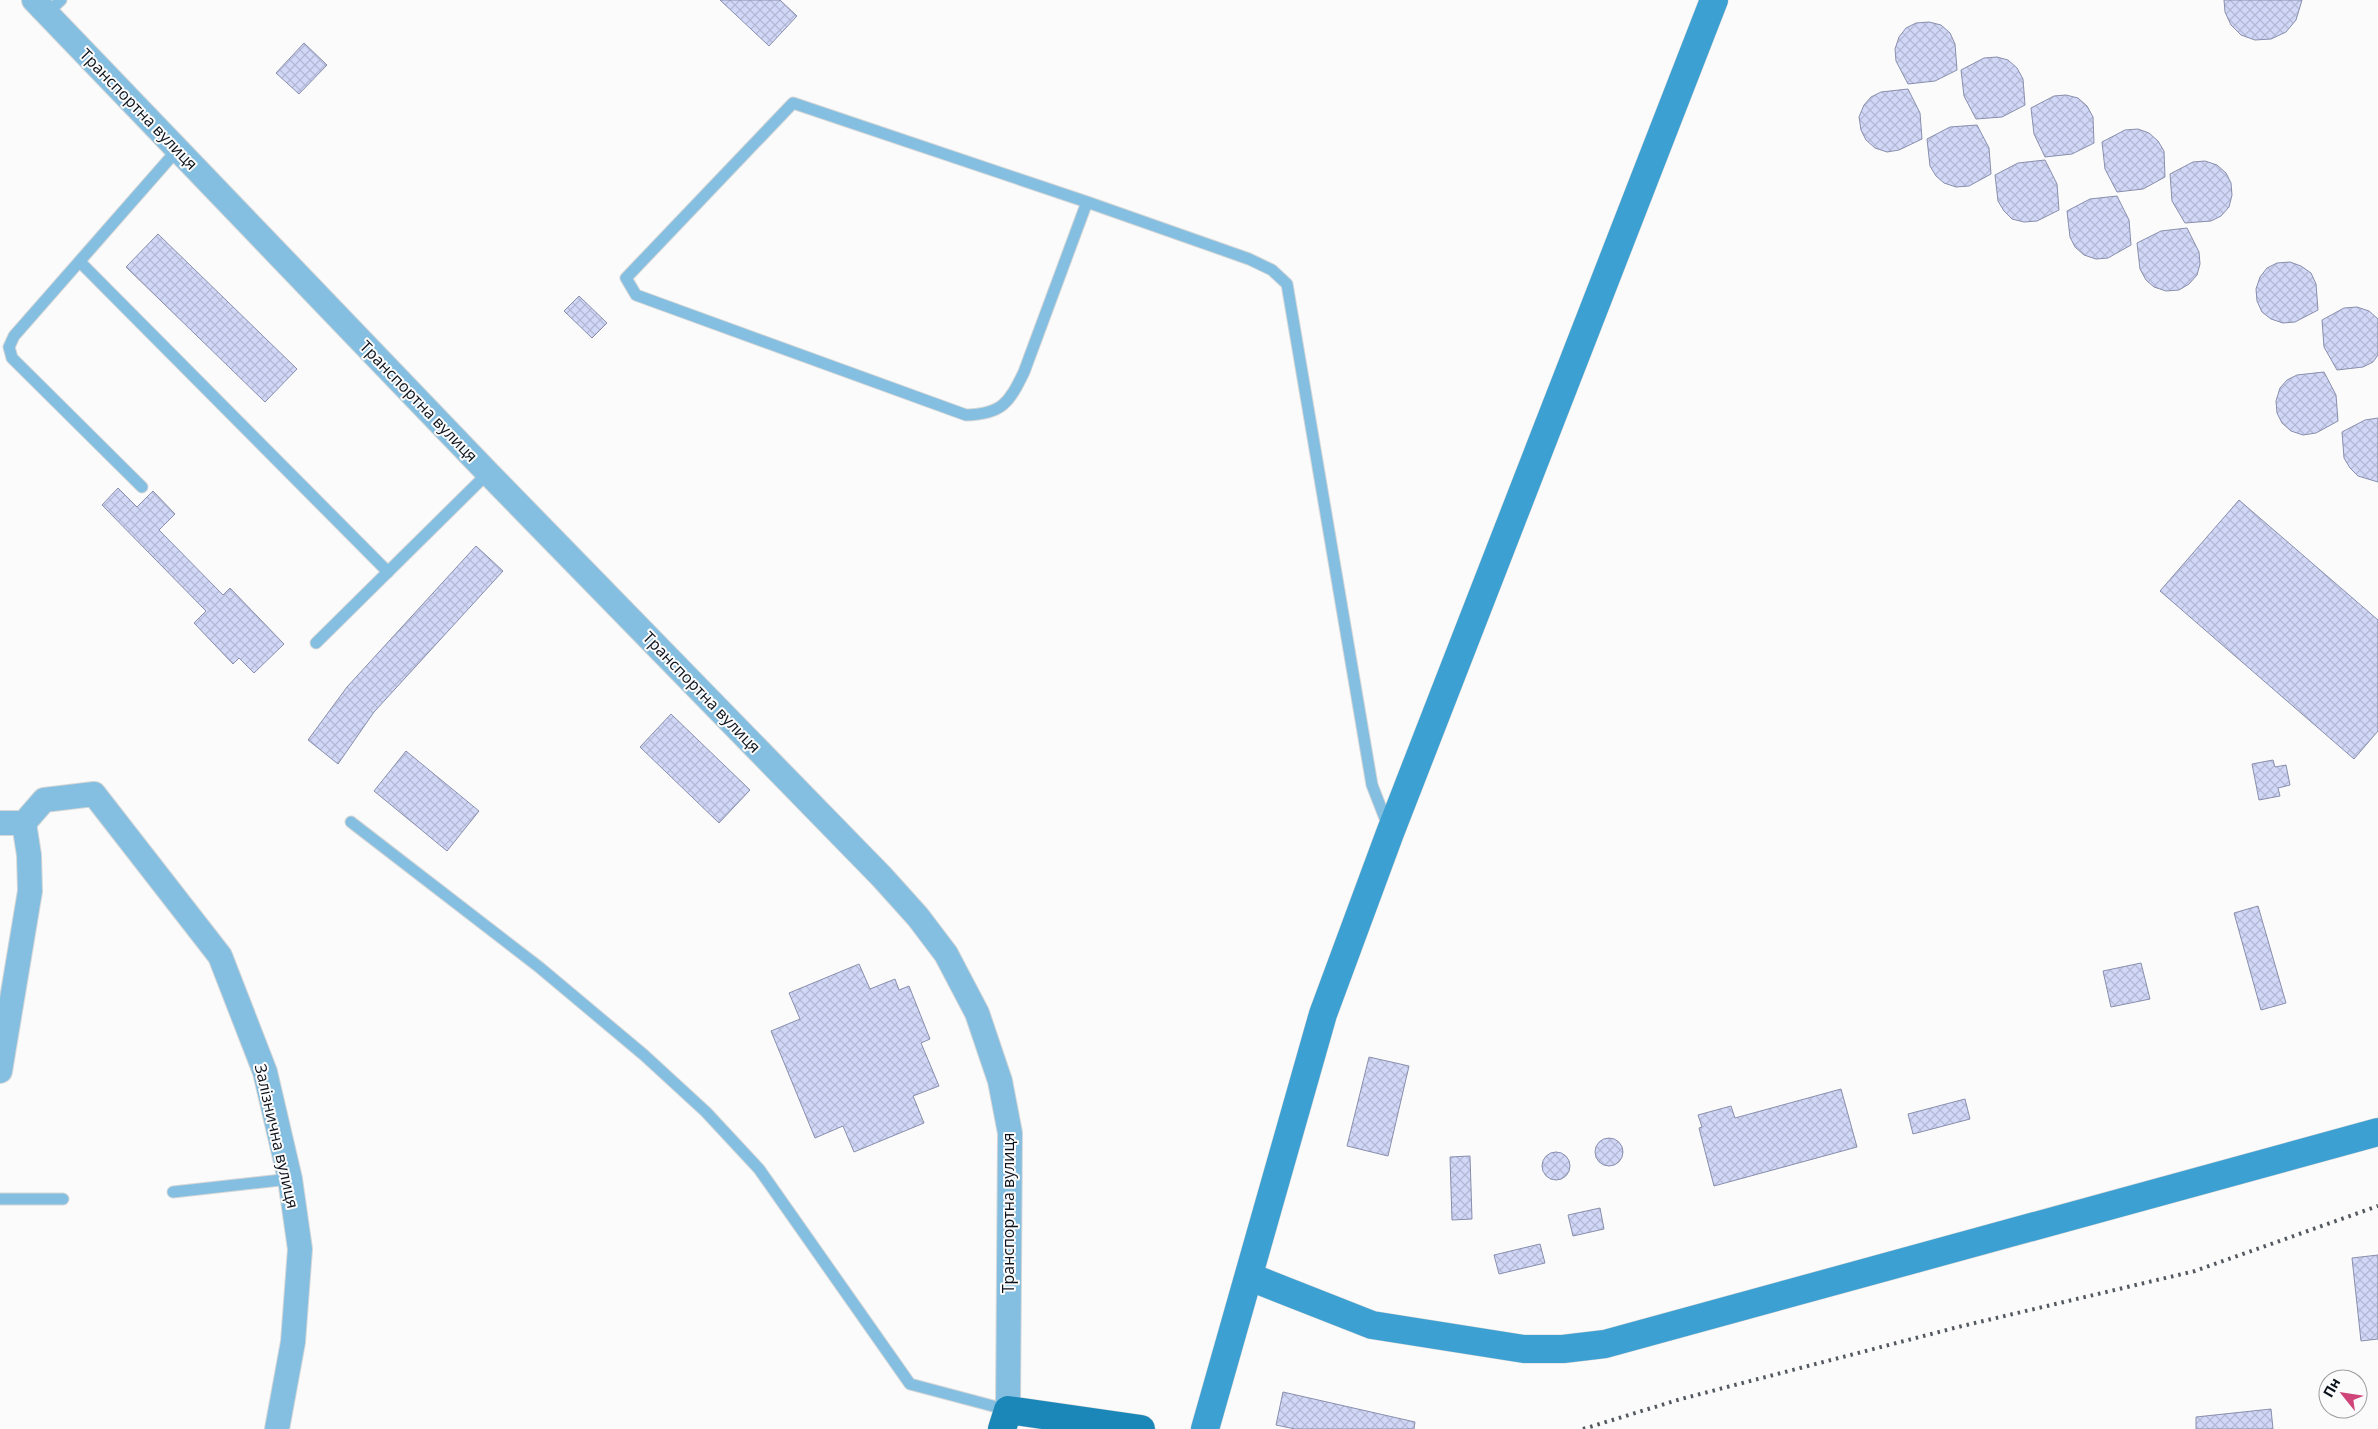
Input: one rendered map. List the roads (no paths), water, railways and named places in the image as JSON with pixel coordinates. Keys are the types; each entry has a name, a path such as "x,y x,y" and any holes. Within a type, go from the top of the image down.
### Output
{"main road":[{"path":"1005,1419 1141,1429"}],"street":[{"path":"1205,1429 1250,1277 1323,1014 1390,833 1714,0"},
{"name":"Транспортна вулиця","path":"47,4 178,149 488,473 882,877 918,917 946,954 977,1013 1000,1081 1010,1133 1005,1419"},
{"name":"Залізнична вулиця","path":"24,823 44,800 94,794 220,956 265,1072 290,1179 300,1249 293,1342 277,1429"},
{"path":"0,823 24,823 29,856 30,891 0,1071"},
{"path":"1250,1277 1372,1325 1524,1349 1564,1349 1605,1344 2378,1132"}],"lane":[{"path":"1088,202 1015,391 1002,406 986,414 966,415 636,294 626,278 793,103 1088,202 1272,270 1288,284 1372,784 1390,833"},
{"path":"142,487 12,358 9,347 14,336 178,149"},
{"path":"80,262 388,572"},
{"path":"316,643 488,473"},
{"path":"351,822 539,967 644,1055 706,1112 759,1169 910,1384 1005,1419"},
{"path":"173,1192 290,1179"},
{"path":"0,1199 63,1199"}],"railway":[{"path":"1583,1429 1681,1399 1958,1327 2195,1271 2378,1206"}]}
